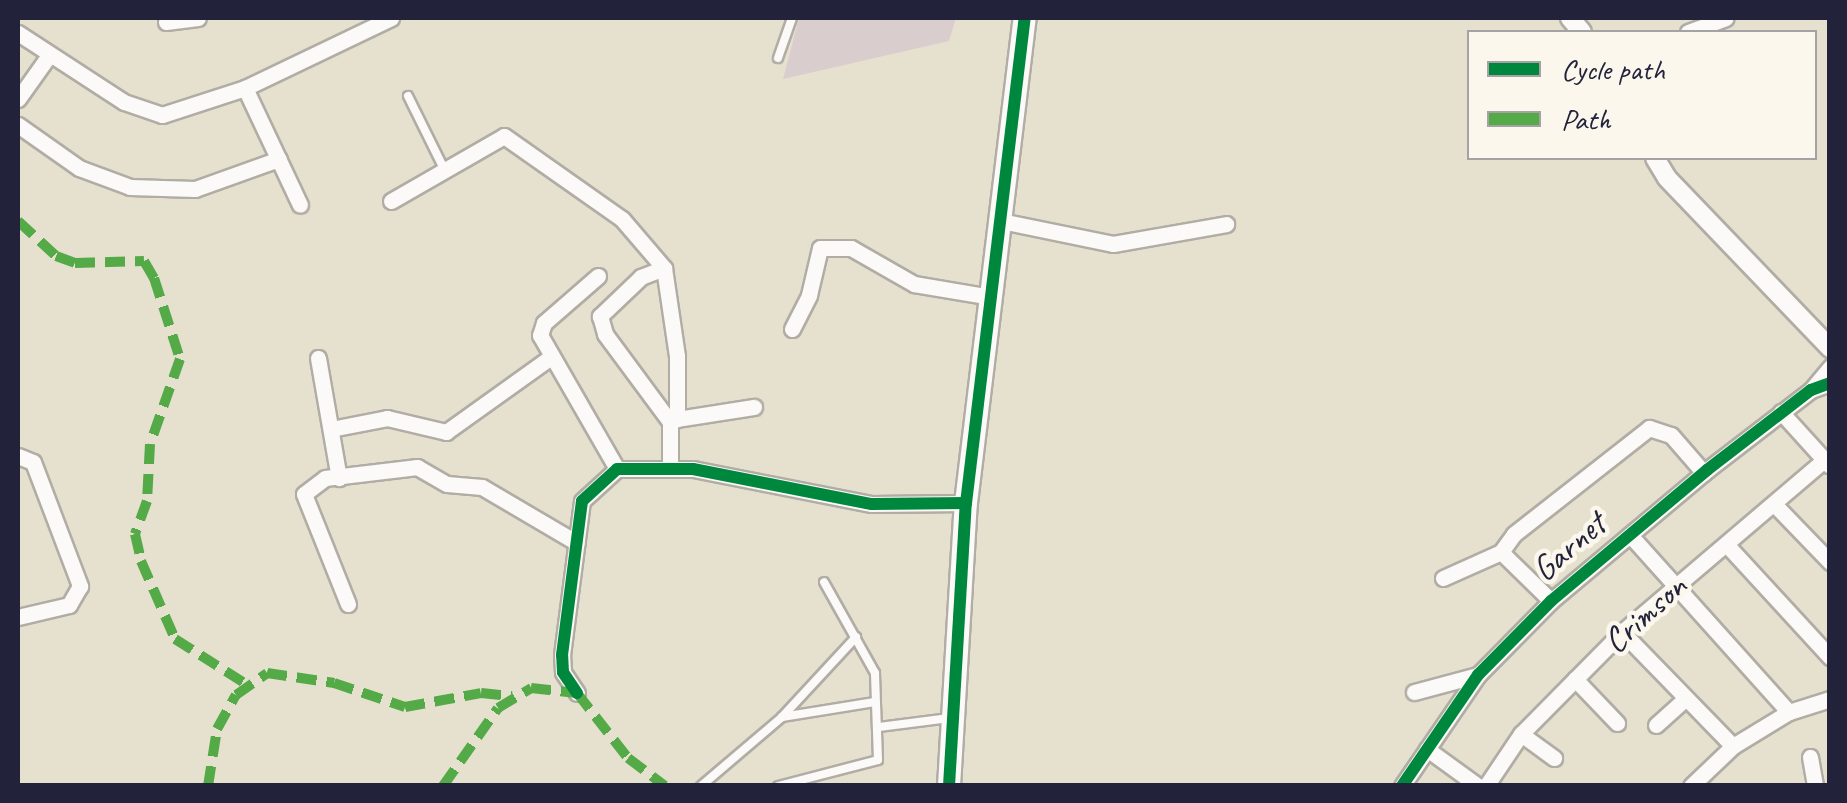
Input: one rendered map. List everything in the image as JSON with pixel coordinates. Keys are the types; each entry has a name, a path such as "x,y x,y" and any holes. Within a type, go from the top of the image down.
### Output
{"main road":[{"path":"949,786 966,503 1025,18"}],"street":[{"path":"161,19 198,18"},
{"path":"18,33 150,113 190,110 390,18"},
{"path":"1693,30 1726,18"},
{"path":"18,98 50,54"},
{"path":"244,88 300,205"},
{"path":"18,125 80,168 130,186 195,189 279,160"},
{"path":"391,201 504,136 622,219 664,268 677,356 670,466"},
{"path":"1656,160 1667,178 1830,348"},
{"path":"1001,220 1112,244 1226,224"},
{"path":"792,329 809,295 820,248 851,248 914,284 992,296"},
{"path":"664,268 640,277 600,316 605,334 674,420"},
{"path":"598,276 544,322 540,335 617,469"},
{"path":"330,429 388,418 446,432 552,356"},
{"path":"318,358 339,478"},
{"name":"Garnet","path":"1402,786 1478,675 1551,601 1811,390 1830,367"},
{"name":"Garnet","path":"1811,390 1830,384"},
{"path":"674,420 754,407"},
{"path":"1781,412 1827,463"},
{"path":"1442,578 1500,552 1514,534 1649,428 1671,435 1704,473"},
{"path":"18,456 33,462 80,586 70,605 18,616"},
{"name":"Crimson","path":"1486,786 1521,734 1622,632 1827,463"},
{"path":"577,693 563,672 562,655 582,501 617,469 670,466 872,504 966,503"},
{"path":"348,604 304,494 314,482 417,467 447,484 482,487 578,544"},
{"path":"1774,504 1830,562"},
{"path":"1630,534 1790,712"},
{"path":"1726,544 1830,657"},
{"path":"1500,552 1551,601"},
{"path":"1622,632 1733,746"},
{"path":"1414,692 1478,675"},
{"path":"1575,679 1617,723"},
{"path":"1656,725 1686,698"},
{"path":"1690,786 1733,746 1790,712 1830,699"},
{"path":"1521,734 1554,758"},
{"path":"1427,749 1478,786"},
{"path":"1810,757 1814,786"}],"lane":[{"path":"778,58 792,18"},
{"path":"408,96 444,170"},
{"path":"778,786 873,764 879,727 875,673 824,582"},
{"path":"701,786 782,716 856,637"},
{"path":"782,716 875,702"},
{"path":"879,727 952,718"}],"building":[{"path":"799,18 956,18 949,41 783,79"}],"marked path":[{"path":"18,221 56,256 75,263 144,261 154,278 180,359 150,444 147,501 135,534 141,561 175,639 249,686"},
{"path":"208,786 217,729 236,695 267,673 334,683 405,707 481,693 512,696"},
{"path":"443,786 498,708 531,688 577,693 628,758 665,786"}],"cycle path":[{"path":"949,786 966,503 1025,18"},
{"path":"1402,786 1478,675 1551,601 1707,470 1811,390 1830,383"},
{"path":"577,693 563,672 562,655 582,501 617,469 693,469 872,504 966,503"}]}
